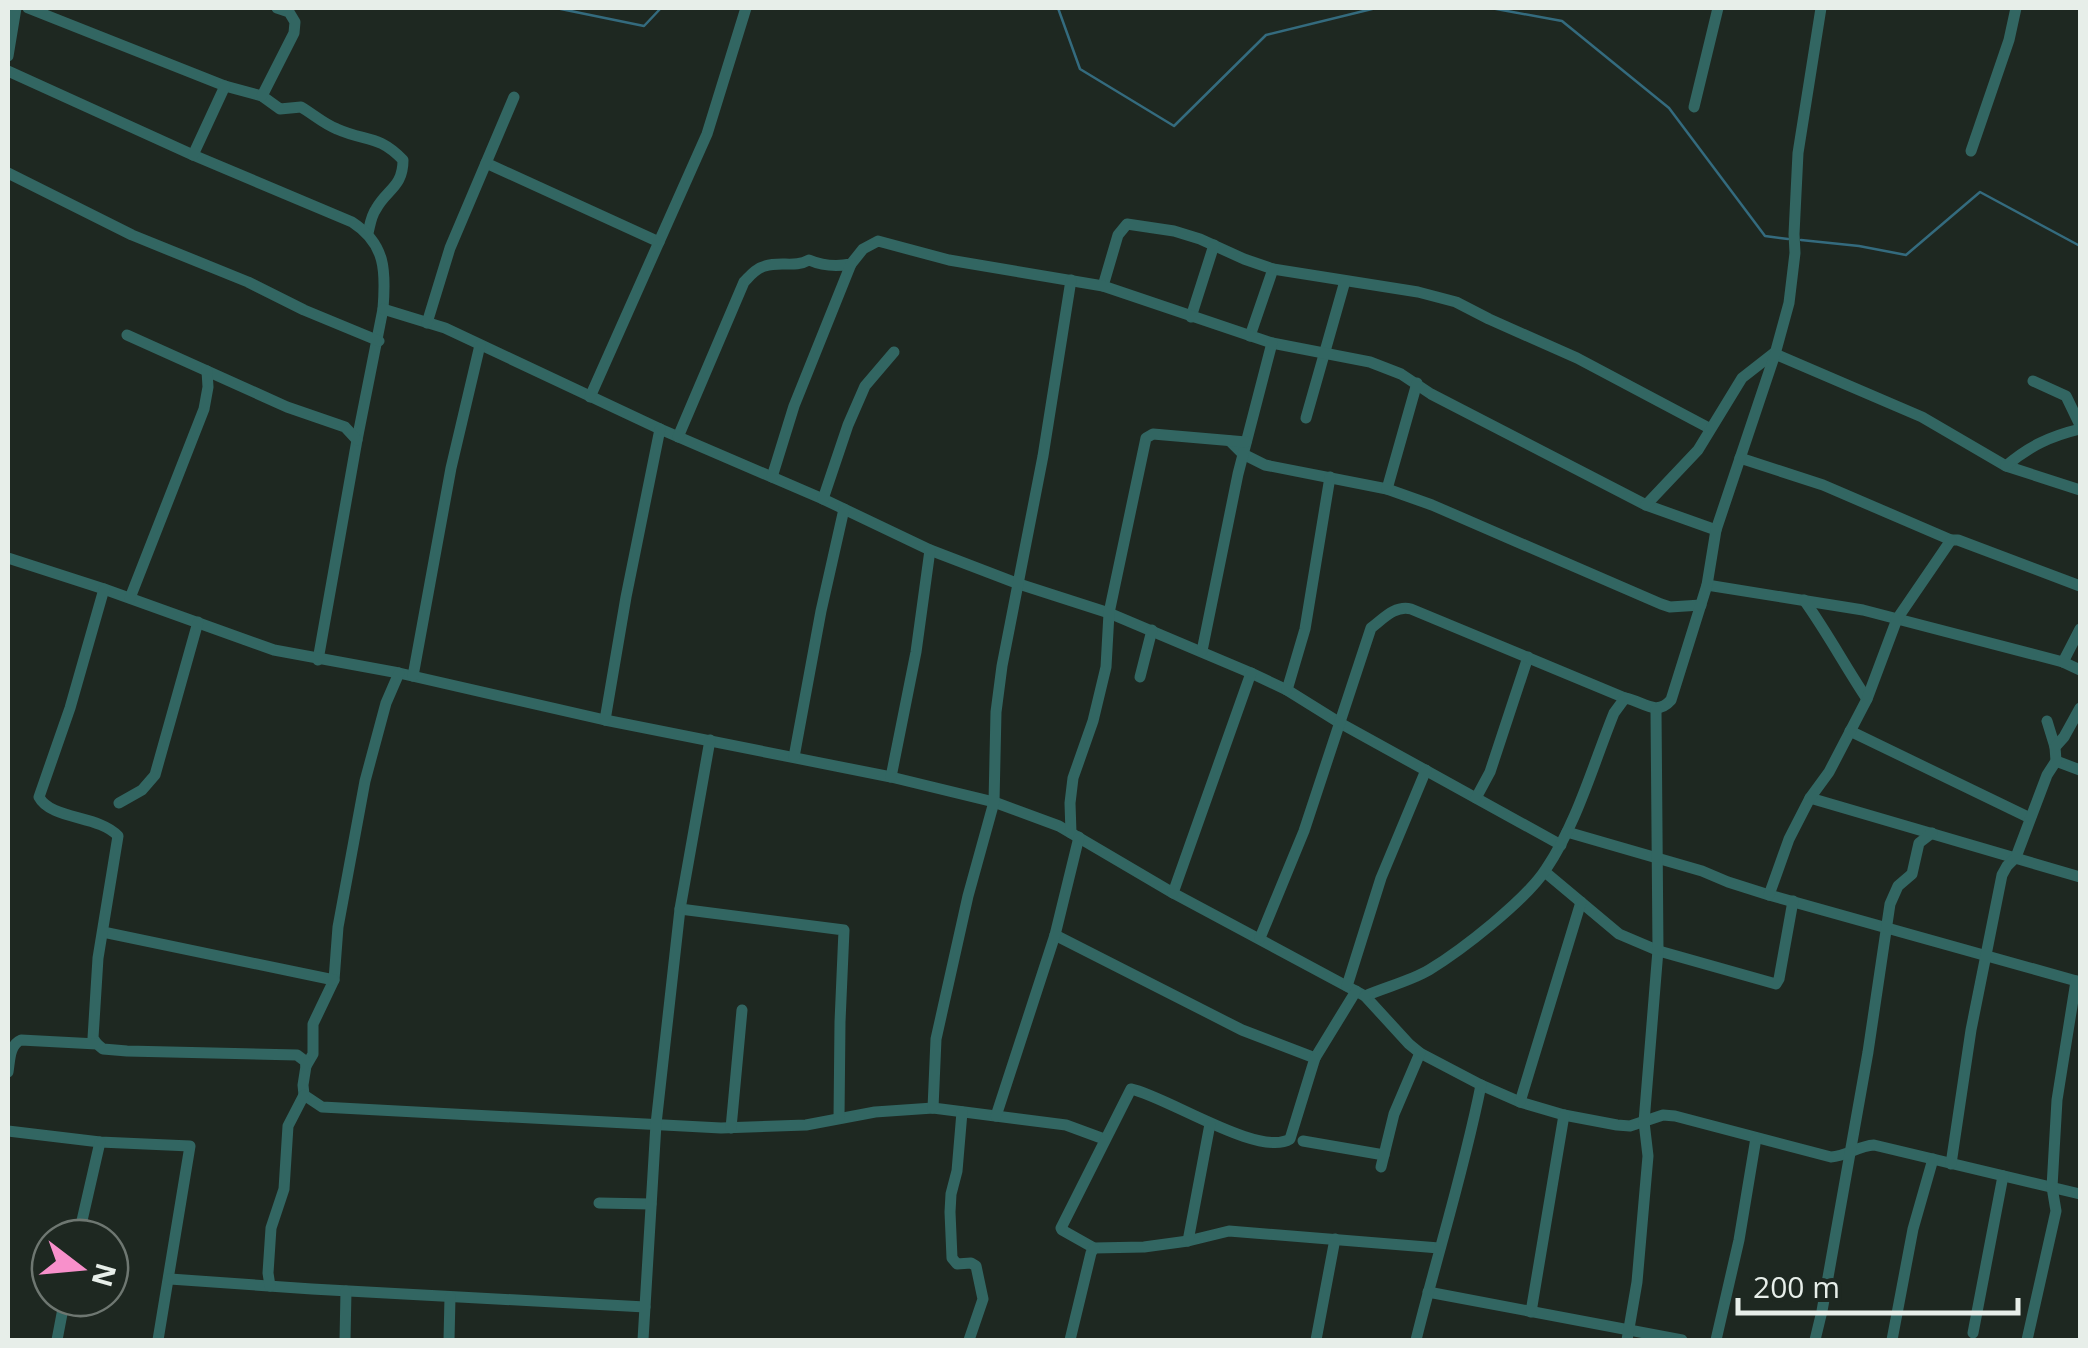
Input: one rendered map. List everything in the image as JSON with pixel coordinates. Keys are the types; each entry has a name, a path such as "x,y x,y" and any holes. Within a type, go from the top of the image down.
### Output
{"street":[{"path":"8,56 17,8 225,86 262,96 280,109 301,106 335,128 390,146 403,160 403,173 378,204 368,233"},
{"path":"262,96 294,33 295,22 289,12 277,8"},
{"path":"590,397 708,134 746,8"},
{"path":"1694,107 1718,8"},
{"path":"1260,938 1304,831 1371,628 1392,612 1403,607 1656,710 1671,700 1707,585 1716,530 1789,303 1798,153 1821,8"},
{"path":"1971,151 2016,8"},
{"path":"8,71 352,222 368,233 378,247 385,290 383,309 318,660"},
{"path":"194,155 225,86"},
{"path":"427,323 450,248 514,98"},
{"path":"486,162 660,242"},
{"path":"8,174 132,235 378,340"},
{"path":"1103,286 1118,235 1128,224 1174,231 1273,268 1456,302 1577,358 1709,428"},
{"path":"772,477 794,406 851,264 864,249 878,242 949,260 1103,286 1272,343 1370,362 1401,374 1431,394 1646,505 1716,530"},
{"path":"1192,317 1214,245"},
{"path":"678,437 744,282 757,269 800,265 809,260 820,265 851,264"},
{"path":"1250,336 1273,268"},
{"path":"934,1108 936,1040 968,896 994,802 996,712 1002,666 1072,280"},
{"path":"1306,418 1344,281"},
{"path":"383,309 445,328 930,550 1110,613 1251,673 1561,846"},
{"path":"127,335 288,407 345,428 356,440"},
{"path":"1202,651 1238,474 1272,343"},
{"path":"413,676 451,468 480,345"},
{"path":"823,499 864,386 894,352"},
{"path":"1646,505 1698,450 1742,378 1776,353"},
{"path":"1776,353 1922,418 2006,466 2080,490"},
{"path":"130,598 204,408 208,371"},
{"path":"2006,466 2052,436 2080,427 2066,396 2032,381"},
{"path":"1387,489 1416,383"},
{"path":"345,428 359,426"},
{"path":"605,720 660,429"},
{"path":"996,1116 1055,935 1075,835 1070,802 1074,778 1106,667 1110,613 1146,438 1154,434 1230,441 1265,465"},
{"path":"1740,458 1823,485 1951,540 2080,586"},
{"path":"1238,474 1265,465 1387,489 1432,504 1661,604 1701,605"},
{"path":"1287,690 1305,629 1330,477"},
{"path":"794,757 844,509"},
{"path":"1769,895 1789,839 1867,700 1898,619 1951,540"},
{"path":"891,777 916,652 930,550"},
{"path":"8,558 274,650 399,673 994,802 1059,826 1173,893 1356,991 1420,1053 1520,1102 1617,1125 1675,1116 1831,1157 1874,1146 2080,1194"},
{"path":"1707,585 1898,619 2064,662 2080,670"},
{"path":"104,589 70,708 39,797 46,807 102,825 118,836 98,958 93,1038 103,1049 297,1055 306,1061 304,1095 288,1126 284,1188 272,1228 270,1286"},
{"path":"1804,600 1867,700"},
{"path":"119,803 142,790 155,776 198,622"},
{"path":"2064,662 2080,629"},
{"path":"1140,677 1152,630"},
{"path":"1476,798 1490,772 1528,657"},
{"path":"306,1066 313,1054 313,1024 334,980 338,928 364,781 386,703 399,673"},
{"path":"1173,893 1251,673"},
{"path":"1356,991 1428,970 1529,891 1561,846 1614,713 1625,698"},
{"path":"2055,747 2080,708"},
{"path":"1628,1336 1648,1156 1644,1122 1658,950 1656,710"},
{"path":"1951,1164 1971,1030 2002,875 2016,858 2056,761 2047,722"},
{"path":"1850,731 2030,818"},
{"path":"643,1340 656,1124 680,909 710,740"},
{"path":"2056,761 2080,770"},
{"path":"1426,770 1381,878 1356,991 1315,1058 1290,1139 1285,1143 1253,1138 1210,1124 1135,1088 1129,1092 1061,1228 1094,1248 1144,1247 1229,1230 1439,1248"},
{"path":"1810,798 2080,877"},
{"path":"1567,832 1769,895 2078,981 2057,1100 2052,1188 2056,1212 2027,1340"},
{"path":"1814,1340 1890,904 1898,886 1912,874 1919,843 1932,833"},
{"path":"1545,872 1620,934 1658,950 1776,984 1793,901"},
{"path":"1520,1102 1581,902"},
{"path":"680,909 844,930 839,1118"},
{"path":"103,932 334,980"},
{"path":"1055,935 1242,1030 1315,1058"},
{"path":"731,1128 742,1010"},
{"path":"8,1072 16,1042 97,1044"},
{"path":"1302,1141 1383,1161 1394,1114 1420,1053"},
{"path":"1416,1340 1470,1144 1481,1085"},
{"path":"304,1095 322,1106 731,1128 806,1125 875,1112 934,1108 1066,1125 1104,1140"},
{"path":"962,1112 950,1228 952,1258 957,1264 976,1266 982,1294 969,1340"},
{"path":"1531,1312 1564,1115"},
{"path":"1188,1241 1210,1124"},
{"path":"8,1131 100,1142 190,1146 158,1340"},
{"path":"1716,1340 1756,1138"},
{"path":"83,1218 100,1142"},
{"path":"1892,1340 1913,1229 1933,1160"},
{"path":"1973,1333 2003,1176"},
{"path":"599,1203 651,1204"},
{"path":"1316,1340 1334,1240"},
{"path":"1070,1340 1094,1248"},
{"path":"170,1278 645,1307"},
{"path":"345,1340 346,1291"},
{"path":"1428,1292 1628,1336 1682,1340"},
{"path":"449,1340 450,1297"}],"waterway":[{"path":"556,8 644,26 661,8"},
{"path":"1058,8 1080,69 1174,126 1266,35 1376,8"},
{"path":"1491,8 1562,21 1669,108 1765,236 1788,239"},
{"path":"1801,240 1906,255 1980,192 2080,246"}]}
